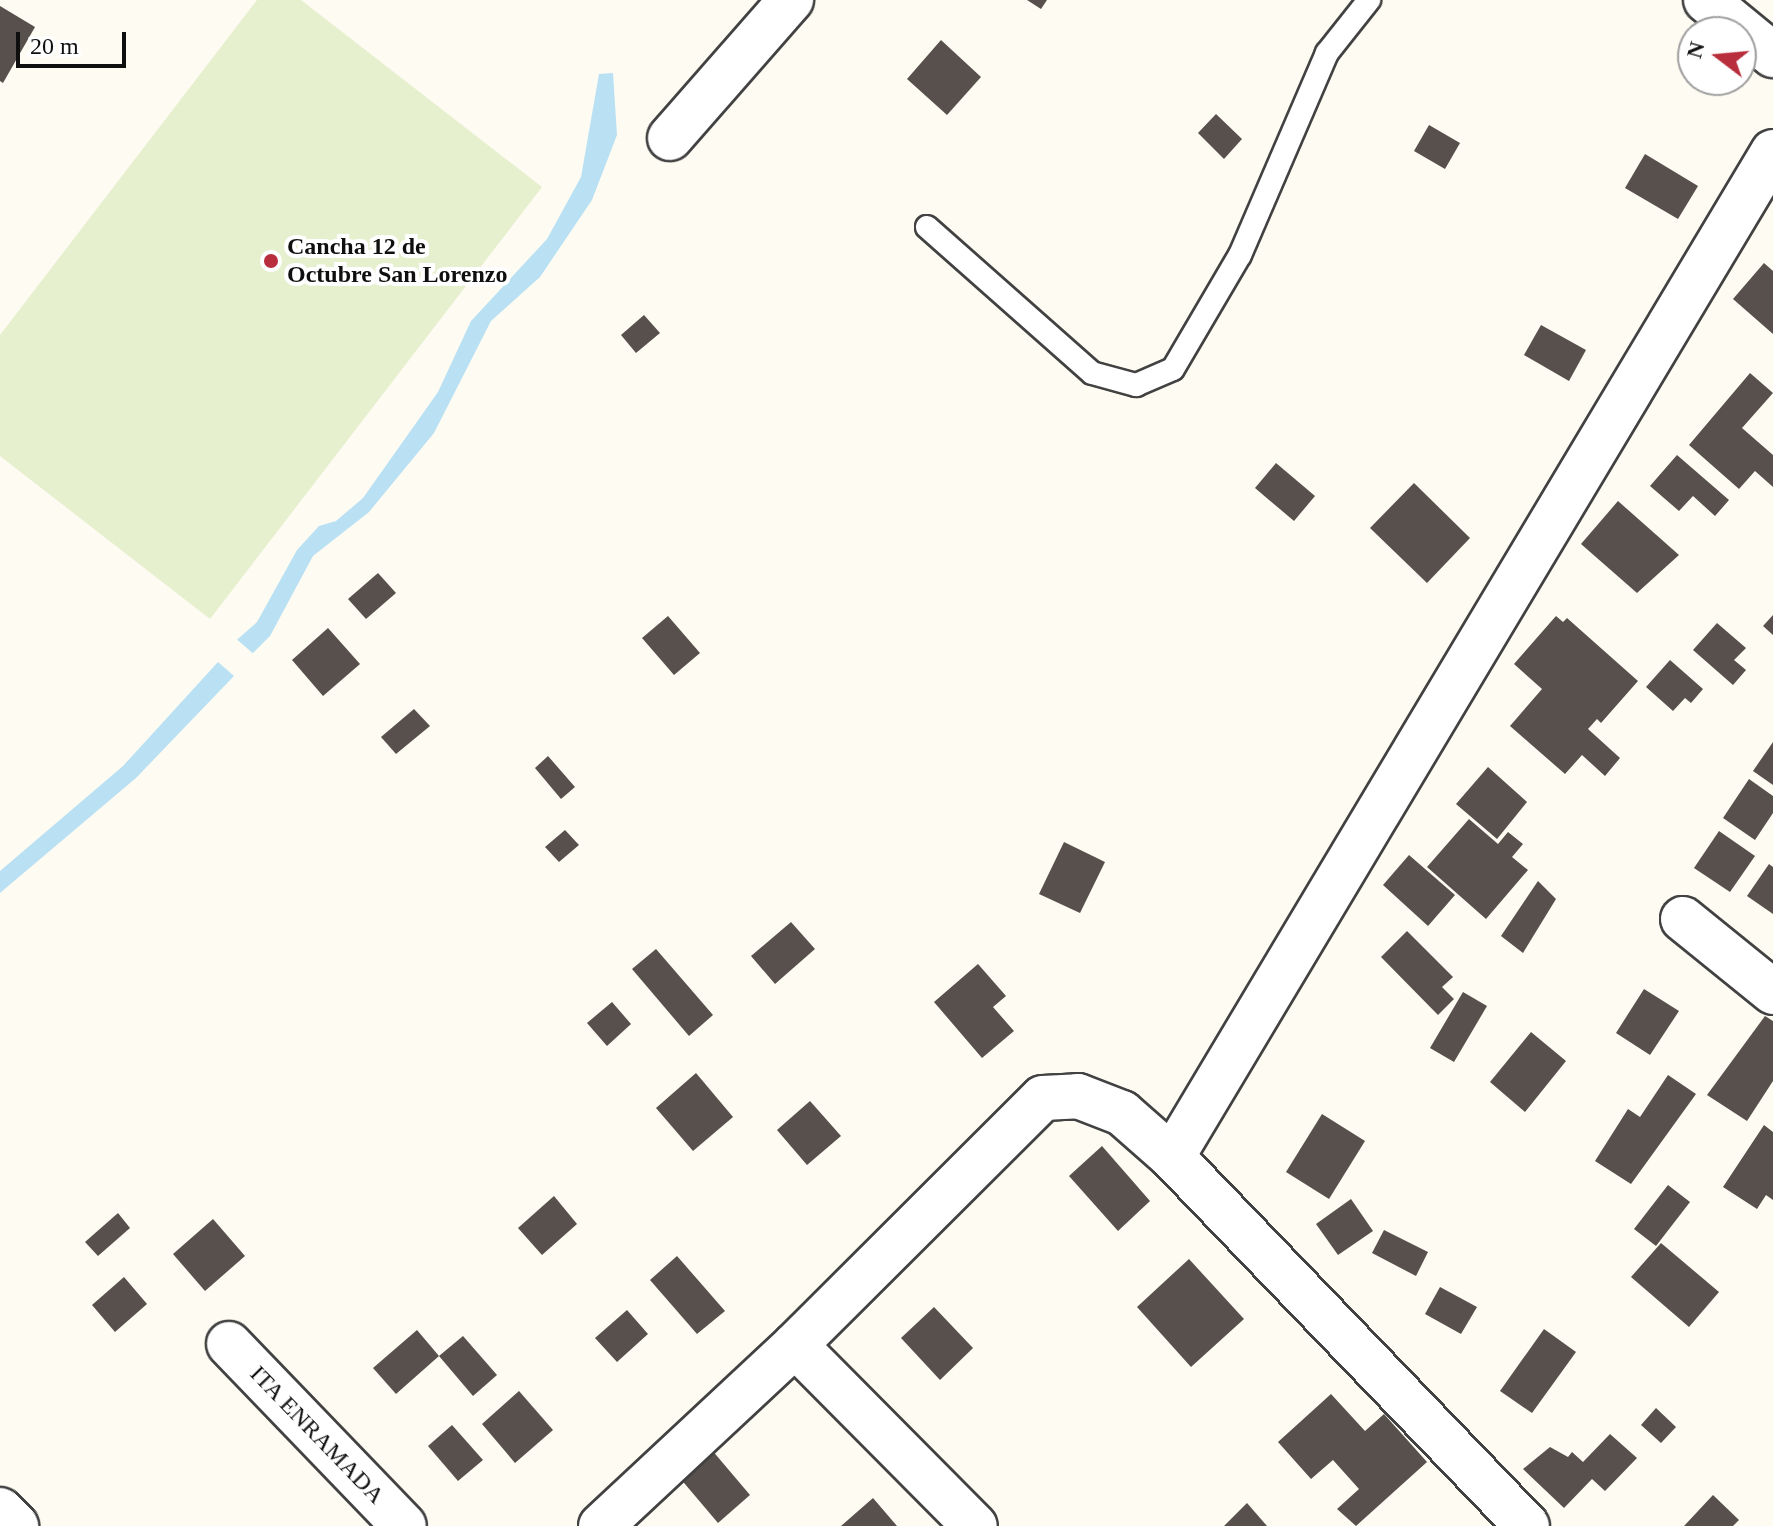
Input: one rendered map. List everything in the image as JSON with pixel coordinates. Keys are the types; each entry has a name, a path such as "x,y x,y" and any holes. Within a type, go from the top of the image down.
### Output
{"street":[{"path":"670,138 791,0"},
{"path":"1706,0 1773,55"},
{"path":"1172,1157 1773,152"},
{"path":"1683,919 1773,992"},
{"path":"601,1526 795,1345 1043,1098 1078,1096 1122,1113 1172,1157 1527,1526"},
{"name":"ITA ENRAMADA","path":"229,1344 404,1526"},
{"path":"795,1345 975,1526"},
{"path":"0,1510 16,1526"}],"lane":[{"path":"927,227 1092,373 1136,385 1173,369 1240,255 1327,53 1369,0"}],"green space":[{"name":"Cancha 12 de Octubre San Lorenzo","path":"257,0 301,0 542,187 210,619 0,456 0,335"}],"water":[{"path":"613,73 617,135 592,200 540,277 491,321 434,433 369,512 313,556 270,636 248,658 231,645 257,622 297,550 319,526 336,521 363,498 438,392 471,321 547,239 581,177 599,74"},
{"path":"218,662 234,676 136,778 0,893 0,871 123,766"}],"pier":[{"path":"234,637 256,656 251,661 228,647"}],"building":[{"path":"1027,0 1047,0 1041,9"},
{"path":"0,6 35,27 3,83 0,81"},
{"path":"941,40 981,77 947,115 907,79"},
{"path":"1216,114 1242,139 1224,159 1198,133"},
{"path":"1429,125 1460,143 1445,169 1414,151"},
{"path":"1645,154 1698,186 1678,219 1625,188"},
{"path":"1764,263 1773,271 1773,334 1733,299"},
{"path":"644,315 660,333 636,353 621,335"},
{"path":"1541,325 1586,350 1569,381 1524,355"},
{"path":"1750,373 1773,393 1742,428 1773,455 1773,487 1755,471 1739,489 1689,445"},
{"path":"1677,455 1729,500 1715,516 1693,496 1679,511 1650,486"},
{"path":"1276,463 1315,496 1294,521 1255,488"},
{"path":"1414,483 1470,538 1427,583 1370,528"},
{"path":"1618,501 1679,555 1637,593 1581,544"},
{"path":"378,573 396,593 366,619 348,599"},
{"path":"1773,615 1773,635 1763,626"},
{"path":"668,616 700,653 674,675 642,638"},
{"path":"1556,616 1563,622 1567,618 1638,681 1601,723 1597,719 1588,729 1620,758 1605,776 1582,755 1565,774 1510,726 1542,689 1514,664"},
{"path":"1717,623 1746,648 1734,660 1746,670 1733,685 1693,650"},
{"path":"328,628 360,664 323,696 292,660"},
{"path":"1670,660 1703,689 1691,703 1685,698 1673,711 1646,687"},
{"path":"414,709 430,726 396,754 381,737"},
{"path":"1773,742 1773,785 1753,771"},
{"path":"548,756 575,787 561,799 535,768"},
{"path":"1488,767 1527,802 1497,839 1456,804"},
{"path":"1749,779 1773,796 1773,813 1755,840 1723,818"},
{"path":"1469,819 1498,844 1508,832 1523,844 1512,857 1528,870 1486,919 1427,867"},
{"path":"565,830 579,845 559,862 545,847"},
{"path":"1719,831 1755,856 1730,892 1694,868"},
{"path":"1064,842 1105,862 1080,913 1039,894"},
{"path":"1409,855 1455,895 1428,926 1383,885"},
{"path":"1769,864 1773,867 1773,914 1747,896"},
{"path":"1538,881 1556,899 1523,953 1501,936"},
{"path":"791,922 815,949 775,984 751,956"},
{"path":"1407,931 1453,977 1442,987 1454,999 1438,1015 1381,957"},
{"path":"656,949 713,1015 689,1036 632,969"},
{"path":"978,964 1006,996 993,1007 1014,1031 982,1058 934,1002"},
{"path":"1644,989 1679,1011 1650,1055 1616,1033"},
{"path":"1463,992 1487,1006 1454,1062 1430,1048"},
{"path":"612,1002 631,1024 607,1046 587,1023"},
{"path":"1765,1016 1773,1021 1773,1081 1747,1121 1707,1095"},
{"path":"1531,1032 1566,1061 1525,1112 1490,1082"},
{"path":"696,1073 733,1117 693,1151 656,1108"},
{"path":"1668,1075 1696,1094 1631,1184 1595,1161 1628,1109 1640,1117"},
{"path":"810,1101 841,1136 807,1165 777,1130"},
{"path":"1322,1114 1365,1141 1329,1199 1286,1172"},
{"path":"1764,1125 1773,1132 1773,1200 1766,1195 1757,1209 1723,1187"},
{"path":"1102,1146 1150,1201 1118,1231 1069,1176"},
{"path":"1668,1185 1690,1202 1656,1246 1634,1229"},
{"path":"554,1196 577,1224 542,1255 518,1228"},
{"path":"1351,1199 1373,1231 1338,1255 1316,1224"},
{"path":"118,1213 130,1228 98,1256 85,1242"},
{"path":"213,1219 245,1256 205,1291 173,1254"},
{"path":"1384,1230 1428,1252 1416,1276 1372,1253"},
{"path":"1661,1243 1719,1292 1689,1327 1631,1277"},
{"path":"677,1256 725,1311 697,1334 650,1280"},
{"path":"1189,1259 1244,1319 1191,1367 1137,1307"},
{"path":"124,1277 147,1304 115,1332 92,1305"},
{"path":"1440,1287 1477,1307 1461,1334 1425,1314"},
{"path":"934,1307 973,1348 940,1380 901,1338"},
{"path":"627,1310 648,1334 617,1362 595,1338"},
{"path":"1544,1329 1576,1352 1532,1413 1500,1391"},
{"path":"417,1330 439,1356 396,1394 373,1368"},
{"path":"463,1336 497,1375 473,1396 439,1356"},
{"path":"519,1391 553,1430 515,1463 482,1424"},
{"path":"1331,1394 1365,1431 1384,1414 1427,1462 1356,1526 1337,1509 1359,1489 1333,1460 1311,1479 1278,1442"},
{"path":"1656,1408 1676,1427 1661,1443 1641,1425"},
{"path":"452,1425 483,1460 458,1481 428,1446"},
{"path":"1610,1434 1637,1458 1605,1491 1592,1479 1564,1508 1523,1469 1550,1447 1568,1457 1572,1452 1583,1462"},
{"path":"711,1449 750,1495 718,1523 679,1477"},
{"path":"1713,1495 1739,1520 1733,1526 1684,1526"},
{"path":"873,1498 897,1526 841,1526"},
{"path":"1247,1503 1267,1526 1224,1526"}],"place":[{"name":"Cancha 12 de Octubre San Lorenzo","path":"271,261"}]}
